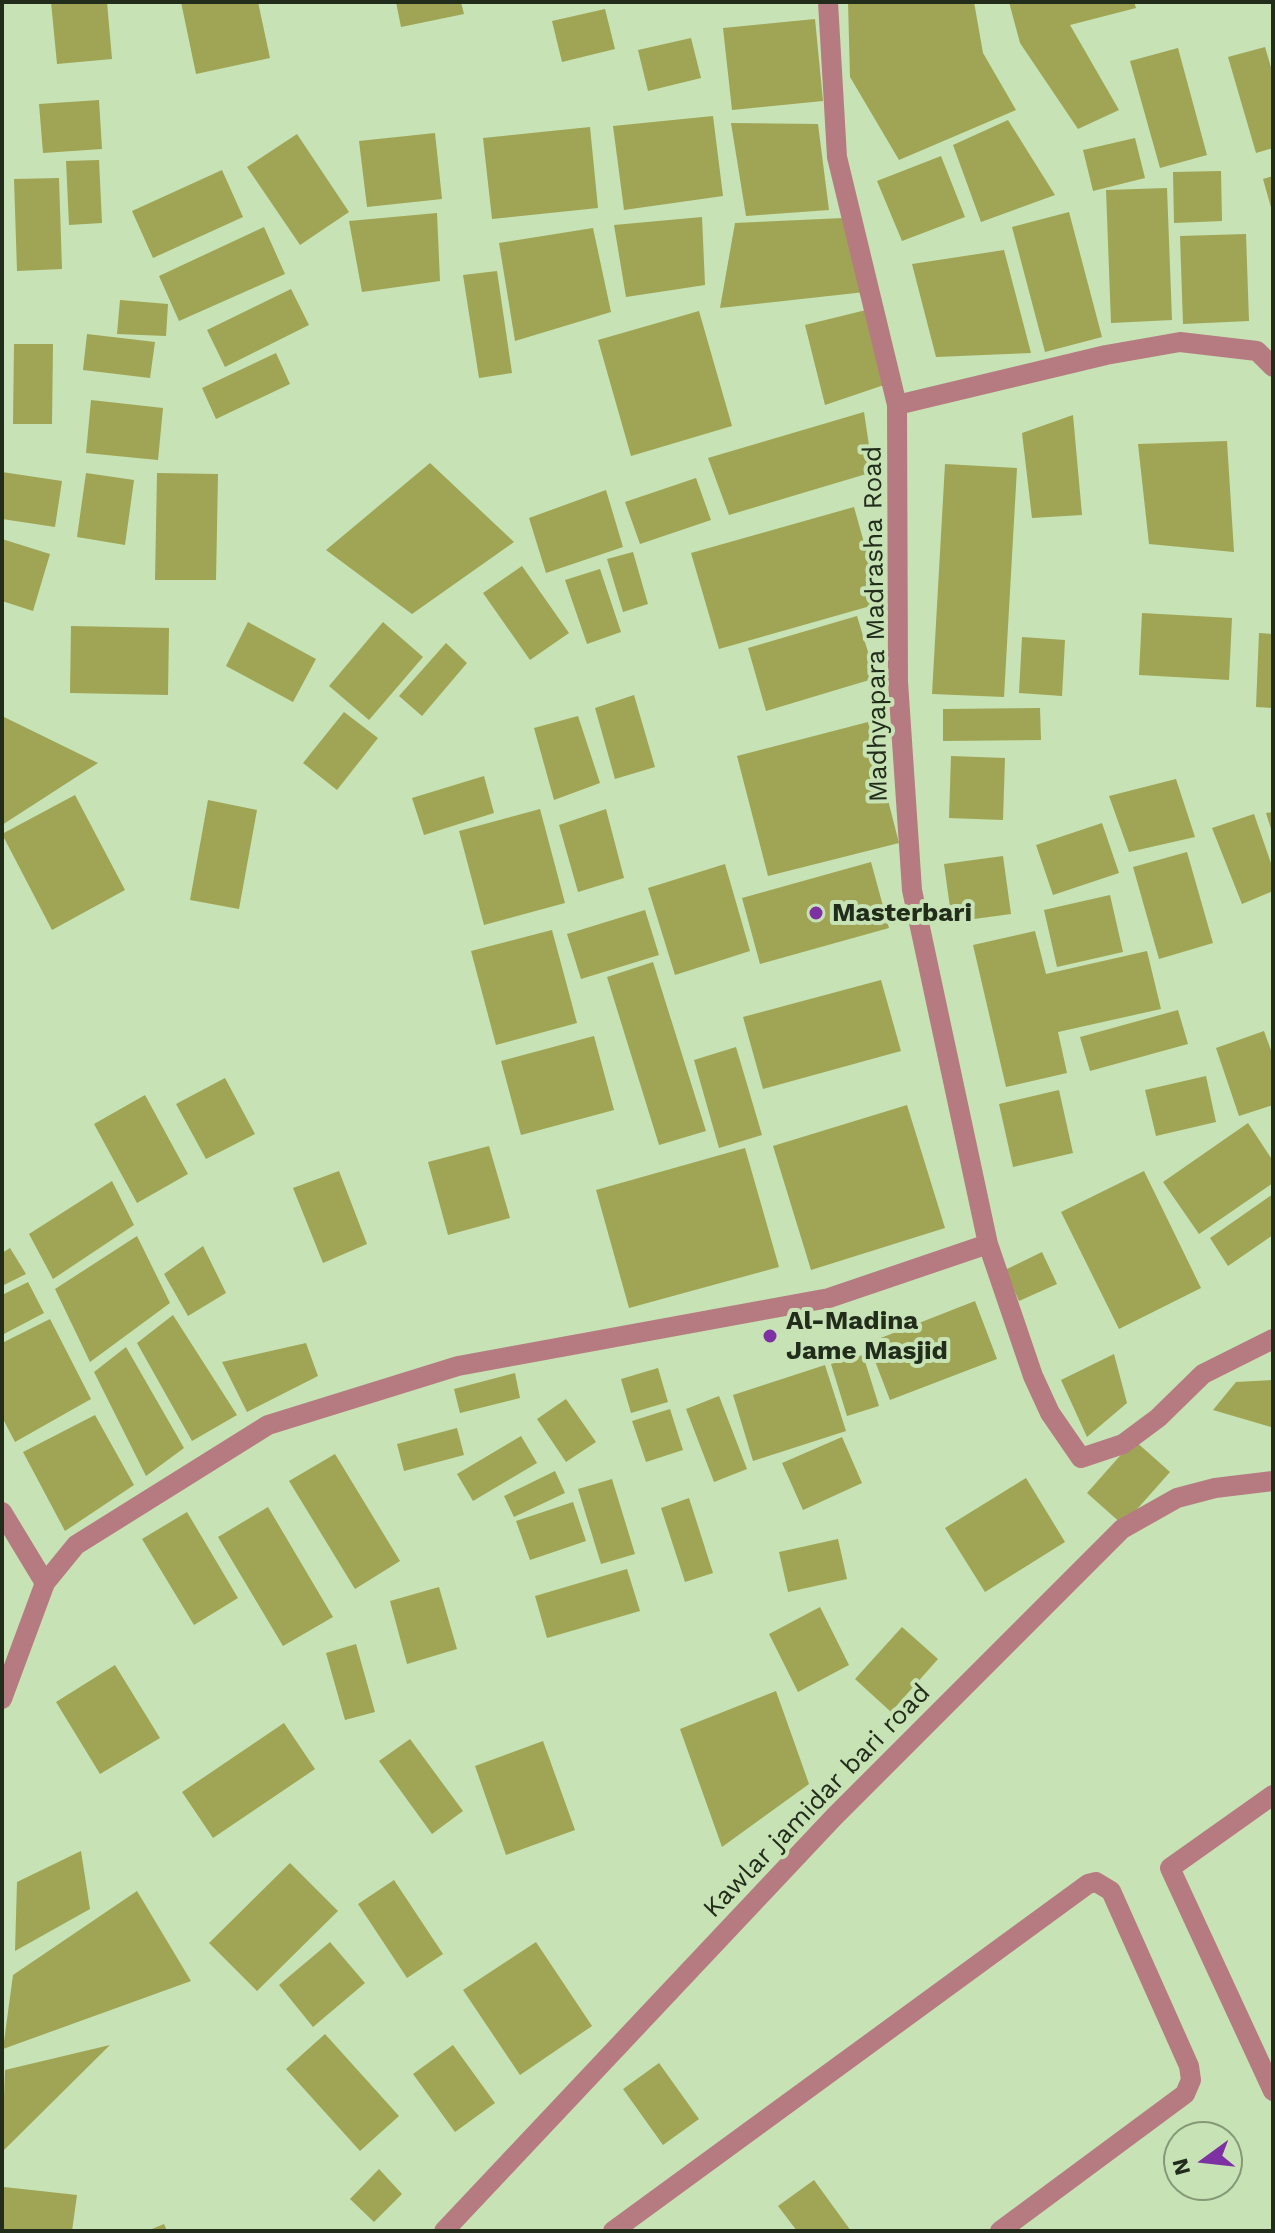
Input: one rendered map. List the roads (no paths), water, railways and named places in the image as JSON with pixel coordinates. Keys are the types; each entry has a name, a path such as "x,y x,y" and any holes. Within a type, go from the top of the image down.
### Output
{"street":[{"name":"Madhyapara Madrasha Road","path":"828,2 837,157 897,405 898,682 912,890 988,1244 1033,1376 1050,1413 1081,1458 1123,1444 1158,1418 1203,1374 1273,1339"},
{"path":"897,405 1106,355 1180,342 1257,351 1273,367"},
{"path":"2,1699 45,1583 76,1545 268,1425 458,1366 829,1298 988,1244"},
{"name":"Kawlar jamidar bari road","path":"444,2231 834,1817 1122,1529 1177,1498 1215,1488 1273,1481"},
{"path":"2,1512 45,1583"},
{"path":"1273,1795 1170,1868 1273,2091"},
{"path":"613,2231 1088,1884 1096,1882 1111,1891 1189,2066 1191,2080 1185,2094 1000,2231"}],"place":[{"name":"Masterbari","path":"816,913"},
{"name":"Al-Madina Jame Masjid","path":"770,1336"}]}
